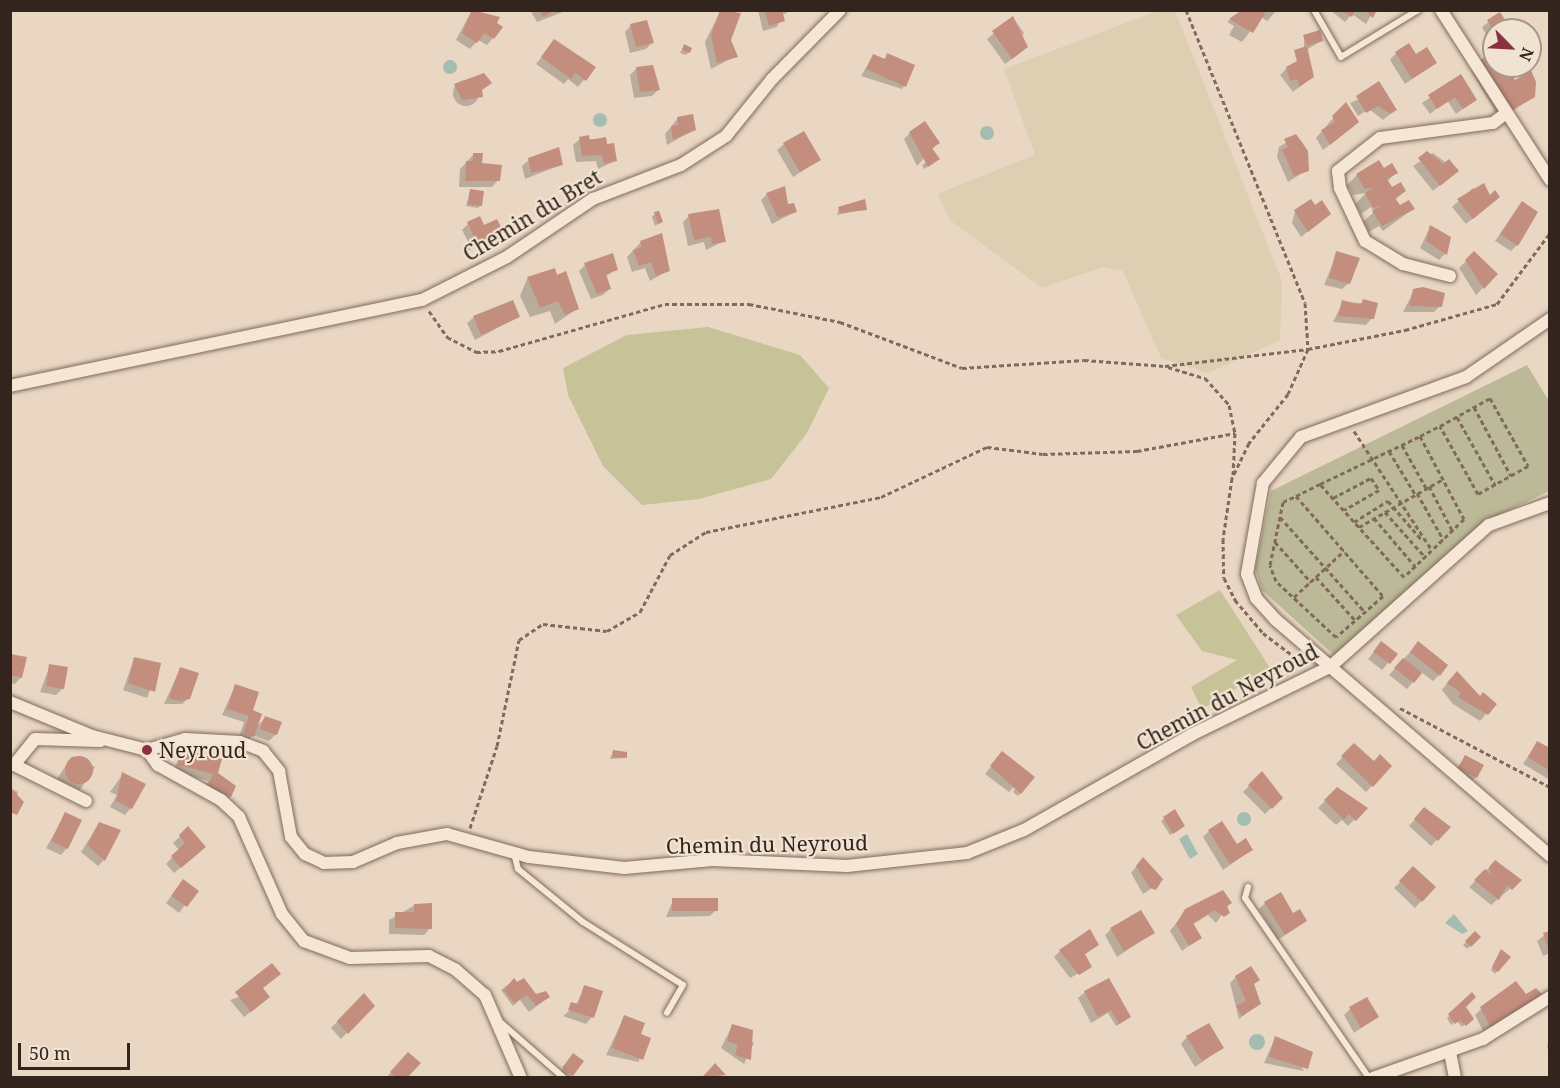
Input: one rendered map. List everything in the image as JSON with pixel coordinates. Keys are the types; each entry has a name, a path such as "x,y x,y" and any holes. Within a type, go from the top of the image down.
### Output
{"street":[{"name":"Chemin du Bret","path":"10,386 422,300 507,257 593,198 681,165 726,136 772,79 840,10"},
{"path":"1440,10 1505,114 1550,180"},
{"path":"1450,276 1403,264 1365,241 1340,188 1338,171 1380,138 1493,123 1505,114"},
{"path":"1550,319 1466,377 1350,422 1301,437 1281,455 1263,483 1248,554 1256,598 1330,667 1550,856"},
{"name":"Chemin du Neyroud","path":"147,750 185,739 240,742 263,751 279,771 291,837 305,854 324,863 353,862 397,843 447,834 469,836 513,852 624,868 713,860 847,866 967,853 1024,830 1191,735 1330,667 1489,525 1550,503"},
{"path":"10,702 92,736 117,740 147,750 158,765 204,789 238,817 282,914 303,941 350,958 429,956 456,970 485,995 521,1077"},
{"path":"86,801 14,765 35,739 117,740"},
{"path":"1371,1077 1483,1039 1550,997"},
{"path":"1450,1052 1455,1077"}],"lane":[{"path":"1314,10 1341,57 1418,10"},
{"path":"513,852 518,869 583,922 683,985 667,1013"},
{"path":"1248,887 1245,898 1371,1077"},
{"path":"495,1019 564,1077"}],"path":[{"path":"1186,10 1305,303 1308,349 1288,393 1249,443 1233,478"},
{"path":"422,300 447,338 476,352 499,351 665,304 749,304 840,322 962,368 1084,360 1165,366 1308,349 1405,330 1497,304 1550,233"},
{"path":"1165,366 1205,378 1229,405 1235,433 1233,478 1223,539 1224,578 1263,633 1317,673"},
{"path":"1296,496 1383,596 1336,636 1294,597 1270,566 1283,502 1440,426 1490,398 1528,466 1478,494 1440,426"},
{"path":"1474,407 1511,476"},
{"path":"1457,417 1495,484"},
{"path":"1350,422 1369,461 1432,550"},
{"path":"469,836 497,746 519,640 543,624 607,631 640,612 670,555 706,532 881,497 987,447 1043,454 1137,451 1235,433"},
{"path":"1320,484 1404,577 1464,519 1420,436"},
{"path":"1402,445 1452,530"},
{"path":"1389,451 1443,539"},
{"path":"1333,498 1371,478 1379,490 1344,510"},
{"path":"1359,527 1443,478"},
{"path":"1354,522 1388,501 1432,550"},
{"path":"1385,512 1425,557"},
{"path":"1280,517 1365,612"},
{"path":"1374,518 1415,566"},
{"path":"1275,542 1311,582"},
{"path":"1294,597 1344,551"},
{"path":"1316,577 1355,621"},
{"path":"1393,705 1445,728 1550,787"}],"shaded area":[{"path":"1160,10 1175,11 1282,281 1280,340 1208,373 1161,358 1123,271 1103,267 1042,288 951,221 937,194 1035,155 1004,69"},
{"path":"447,60 453,60 457,67 453,74 447,74 443,70 443,64"},
{"path":"600,113 605,115 607,120 605,125 600,127 595,125 593,120 595,115"},
{"path":"987,126 992,128 994,133 992,138 987,140 982,138 980,133 982,128"},
{"path":"708,327 800,355 829,388 807,433 771,479 699,499 642,505 603,466 568,395 563,368 627,335"},
{"path":"1527,365 1549,401 1549,491 1486,521 1335,656 1262,590 1255,568 1271,491"},
{"path":"1220,590 1270,668 1202,709 1191,687 1237,660 1202,651 1176,615"},
{"path":"1244,812 1249,814 1251,819 1249,824 1244,826 1239,824 1237,819 1239,814"},
{"path":"1187,834 1198,854 1190,859 1179,839"},
{"path":"1454,914 1468,931 1462,934 1445,923"},
{"path":"1257,1034 1263,1036 1265,1042 1263,1048 1257,1050 1251,1048 1249,1042 1251,1036"}],"building":[{"path":"472,10 500,17 497,23 503,27 494,39 484,33 477,43 462,33"},
{"path":"540,10 555,10 543,17"},
{"path":"720,10 741,13 731,40 738,57 717,63 711,35"},
{"path":"782,10 785,21 769,26 765,12"},
{"path":"1242,10 1267,10 1253,33 1229,19"},
{"path":"1340,10 1355,10 1352,17"},
{"path":"1364,10 1377,10 1373,18"},
{"path":"1500,12 1504,18 1490,18"},
{"path":"1013,16 1028,47 1012,59 992,31"},
{"path":"647,20 654,43 636,47 630,24"},
{"path":"1320,30 1323,41 1307,46 1303,35"},
{"path":"554,39 596,67 586,81 575,73 571,79 541,57"},
{"path":"1409,43 1416,54 1427,47 1437,63 1412,79 1395,52"},
{"path":"684,44 692,48 690,53 682,50"},
{"path":"1307,46 1314,77 1299,87 1297,79 1290,81 1286,67 1297,61 1294,50"},
{"path":"887,53 915,65 906,87 866,69 873,54 885,59"},
{"path":"653,65 660,90 640,92 636,67"},
{"path":"484,73 492,83 482,90 483,97 462,100 454,84"},
{"path":"1461,74 1477,100 1463,109 1455,97 1437,109 1428,95"},
{"path":"1491,78 1514,78 1515,80 1534,78 1535,97 1511,111"},
{"path":"1379,81 1397,110 1390,114 1378,106 1366,113 1356,96"},
{"path":"1346,102 1359,122 1330,145 1321,130 1335,122 1332,116"},
{"path":"693,114 696,130 673,140 671,126 678,125 677,117"},
{"path":"925,121 940,143 932,148 940,159 928,167 909,132"},
{"path":"804,131 821,160 800,172 783,143"},
{"path":"1296,134 1308,151 1309,171 1294,176 1282,150 1288,147 1284,139"},
{"path":"589,135 590,140 606,137 607,144 614,143 617,161 604,164 602,155 582,156 579,137"},
{"path":"559,147 563,165 531,173 528,158"},
{"path":"1427,151 1443,164 1449,159 1459,171 1440,186 1418,158"},
{"path":"473,153 483,153 482,163 502,165 500,181 465,181 466,161 473,161"},
{"path":"1379,160 1384,168 1392,163 1398,173 1387,179 1392,187 1401,182 1406,191 1395,198 1400,205 1409,200 1415,209 1382,226 1372,211 1382,205 1373,208 1365,193 1374,187 1365,189 1356,174"},
{"path":"1484,183 1490,195 1495,190 1500,197 1473,219 1457,199"},
{"path":"785,186 788,204 794,203 797,212 778,218 766,193"},
{"path":"470,189 484,191 482,206 468,204"},
{"path":"865,199 867,210 840,213 838,207"},
{"path":"1311,199 1315,205 1322,200 1331,214 1308,232 1294,210"},
{"path":"1522,201 1538,212 1518,246 1500,234"},
{"path":"719,209 726,242 712,244 711,237 694,240 688,214"},
{"path":"659,211 663,222 658,224 654,212"},
{"path":"480,216 484,225 497,219 503,231 471,248 468,242 475,238 467,222"},
{"path":"1430,225 1451,237 1447,255 1426,241"},
{"path":"662,233 670,271 656,276 651,262 639,266 633,250 642,247 640,241"},
{"path":"1336,251 1360,258 1350,284 1329,278"},
{"path":"1474,251 1498,274 1484,289 1465,260"},
{"path":"613,253 618,270 606,274 611,289 597,294 584,263"},
{"path":"555,268 557,275 566,271 579,309 565,315 558,301 540,308 527,277"},
{"path":"1423,287 1445,293 1442,307 1409,306 1413,289"},
{"path":"1363,299 1378,303 1374,319 1338,316 1342,300 1361,305"},
{"path":"513,300 520,317 481,335 473,316"},
{"path":"1381,641 1398,654 1390,664 1373,652"},
{"path":"1418,641 1448,665 1440,676 1410,652"},
{"path":"10,654 27,657 22,678 10,675"},
{"path":"134,657 161,663 155,692 128,683"},
{"path":"1403,658 1422,673 1414,683 1394,668"},
{"path":"49,664 68,667 64,689 46,686"},
{"path":"180,667 199,673 190,699 179,701 169,698"},
{"path":"1457,671 1480,696 1483,692 1497,704 1488,715 1458,697 1461,693 1447,683"},
{"path":"235,684 259,692 253,710 262,714 254,737 243,733 249,716 227,709"},
{"path":"265,716 282,722 277,735 260,729"},
{"path":"1537,741 1550,748 1550,771 1528,757"},
{"path":"1354,743 1374,761 1380,754 1392,766 1373,787 1341,756"},
{"path":"181,749 222,759 218,773 236,786 231,797 208,786 213,774 178,765"},
{"path":"613,750 627,752 627,758 612,757"},
{"path":"1002,751 1035,777 1021,794 990,766"},
{"path":"1465,755 1484,765 1477,778 1458,768"},
{"path":"79,756 89,760 93,770 89,780 79,784 69,780 65,770 69,760"},
{"path":"1262,771 1283,798 1272,809 1248,785"},
{"path":"122,772 146,784 132,809 116,801"},
{"path":"10,787 24,802 17,815 10,812"},
{"path":"1337,787 1368,808 1356,821 1349,814 1344,820 1324,800"},
{"path":"1424,807 1451,827 1438,841 1414,819"},
{"path":"1175,809 1185,826 1173,834 1163,817"},
{"path":"65,812 82,820 68,849 51,841"},
{"path":"1222,821 1237,844 1246,838 1253,850 1230,864 1208,830"},
{"path":"99,822 121,830 105,861 87,845"},
{"path":"188,826 206,847 181,868 171,856 185,843 179,835"},
{"path":"1143,857 1163,879 1156,890 1150,888 1136,866"},
{"path":"1495,860 1522,880 1512,890 1507,885 1499,900 1474,880 1485,869 1491,875 1489,867"},
{"path":"1413,866 1436,887 1422,902 1399,881"},
{"path":"183,879 199,891 187,907 171,896"},
{"path":"1223,890 1232,903 1227,906 1230,913 1224,917 1215,910 1193,923 1202,938 1189,946 1176,924 1185,909"},
{"path":"1281,892 1293,913 1300,909 1307,921 1285,935 1264,902"},
{"path":"672,898 718,898 718,911 672,911"},
{"path":"432,903 432,929 395,928 395,912 414,912 414,904"},
{"path":"1141,910 1155,933 1124,951 1110,928"},
{"path":"1090,929 1099,945 1085,954 1092,967 1079,975 1059,950"},
{"path":"1475,931 1481,937 1471,947 1465,941"},
{"path":"1550,931 1550,950 1549,950 1543,933"},
{"path":"1501,949 1511,957 1498,972 1492,967"},
{"path":"272,963 281,974 263,988 270,997 251,1012 235,992"},
{"path":"1251,966 1260,980 1254,984 1261,1004 1242,1016 1236,1006 1246,1001 1235,976"},
{"path":"514,978 517,982 524,978 536,994 546,991 550,997 536,1006 527,995 514,1003 504,990"},
{"path":"1109,978 1131,1017 1119,1024 1111,1010 1098,1017 1084,991"},
{"path":"1516,981 1526,994 1536,988 1542,994 1491,1028 1480,1007"},
{"path":"584,985 603,991 594,1018 568,1010 571,1002 578,1004"},
{"path":"1472,992 1476,997 1466,1007 1474,1019 1466,1026 1460,1020 1455,1024 1448,1014"},
{"path":"364,993 375,1006 348,1034 337,1021"},
{"path":"1367,997 1379,1017 1361,1028 1349,1007"},
{"path":"624,1015 645,1023 641,1034 651,1038 643,1060 612,1048"},
{"path":"1209,1023 1224,1048 1202,1061 1186,1036"},
{"path":"732,1024 753,1030 751,1060 735,1055 738,1045 727,1041"},
{"path":"1275,1036 1313,1052 1308,1069 1269,1057"},
{"path":"408,1052 421,1063 408,1077 395,1077 390,1072"},
{"path":"573,1053 584,1061 573,1076 562,1068"},
{"path":"715,1063 726,1075 702,1077 708,1071"}],"place":[{"name":"Neyroud","path":"147,750"}]}
